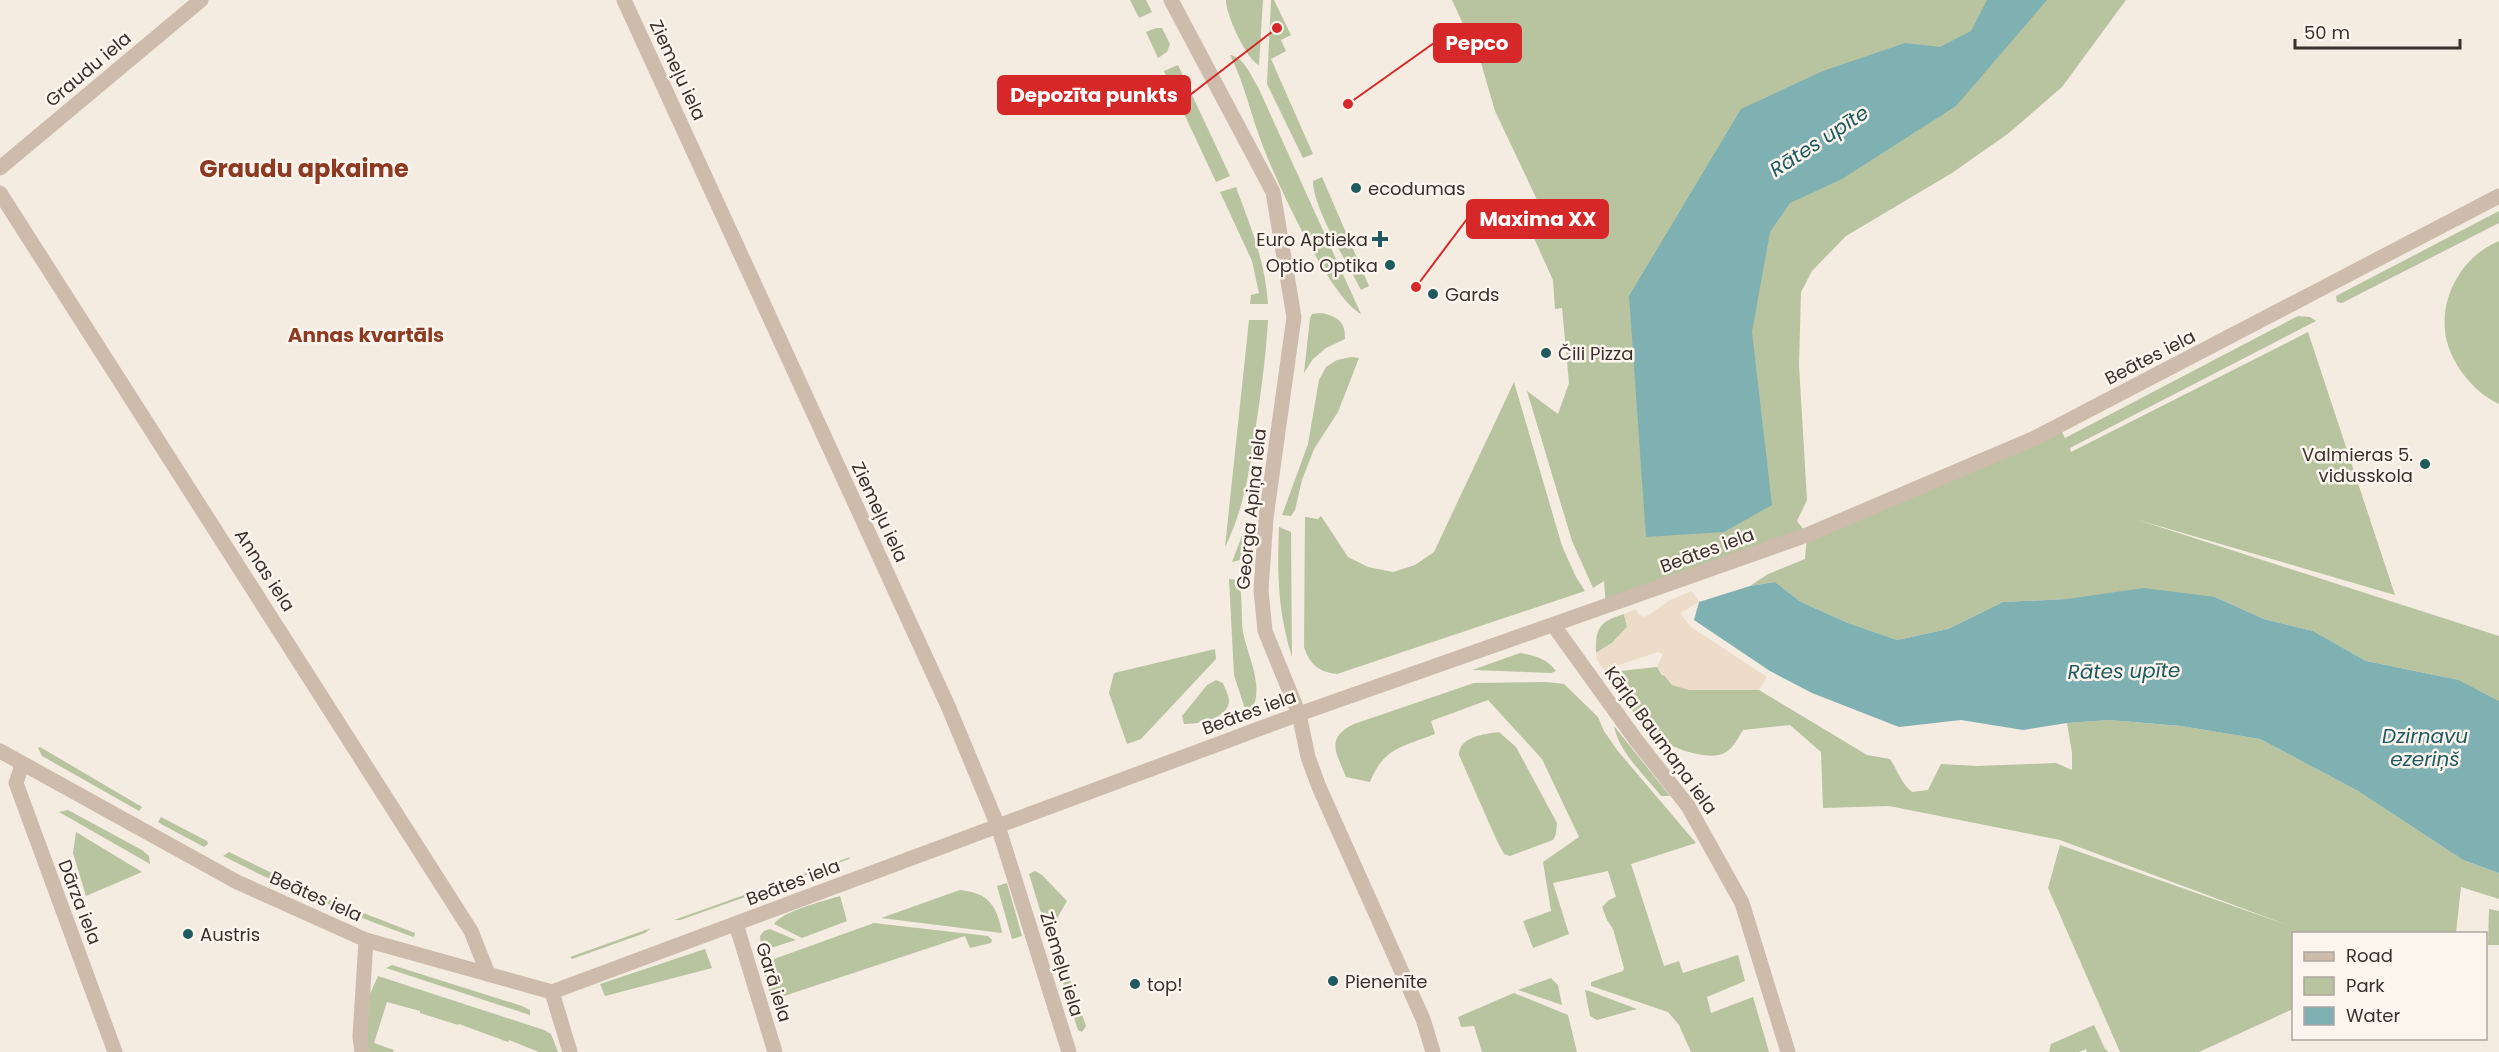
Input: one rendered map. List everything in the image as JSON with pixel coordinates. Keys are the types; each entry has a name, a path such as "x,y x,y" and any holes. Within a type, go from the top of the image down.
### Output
{"street":[{"name":"Graudu iela","path":"0,168 201,0"},
{"name":"Ziemeļu iela","path":"624,0 948,706 998,826 1069,1052"},
{"name":"Georga Apiņa iela","path":"1171,0 1273,192 1294,317 1266,518 1261,590 1265,631 1299,714 1308,757 1319,787 1423,1018 1433,1052"},
{"name":"Annas iela","path":"0,194 471,931 488,974"},
{"name":"Beātes iela","path":"0,751 237,882 366,940 552,992 1299,714 1808,535 2034,438 2499,196"},
{"name":"Kārļa Baumaņa iela","path":"1554,626 1636,740 1688,806 1742,903 1788,1052"},
{"name":"Dārza iela","path":"22,765 16,783 115,1052"},
{"name":"Garā iela","path":"735,924 775,1052"},
{"path":"362,1052 360,1037 366,940"},
{"path":"552,992 570,1052"}],"green space":[{"path":"1130,0 1146,0 1152,12 1139,18"},
{"path":"1226,0 1263,0 1259,65 1254,62 1238,36 1229,15"},
{"path":"1271,0 1274,0 1291,35 1281,40 1286,51 1271,59 1313,154 1303,158 1267,84"},
{"path":"1452,0 2126,0 2062,87 2009,133 1952,173 1846,236 1812,271 1801,292 1799,365 1807,500 1797,521 1808,535 2059,426 2065,438 2298,316 2310,317 2316,321 2070,448 2071,452 2308,332 2395,595 2135,519 2499,636 2499,701 2459,680 2366,661 2313,631 2264,619 2215,597 2003,602 1948,629 1897,640 1848,623 1801,602 1775,582 1750,586 1768,574 1805,559 1807,535 1606,607 1604,581 1593,588 1572,541 1527,391 1558,414 1569,383 1562,308 1555,309 1553,280 1532,234 1555,224 1549,225 1495,111 1481,63"},
{"path":"1162,28 1170,44 1167,52 1158,58 1146,32"},
{"path":"1230,55 1243,63 1258,87 1361,314 1348,303 1334,285 1304,235 1268,158"},
{"path":"1178,65 1230,176 1216,182 1164,71"},
{"path":"1322,177 1369,286 1361,290 1319,206 1313,181"},
{"path":"1236,187 1261,258 1268,304 1250,304 1251,295 1259,293 1252,261 1220,192"},
{"path":"2499,211 2499,223 2342,303 2337,302 2336,296"},
{"path":"2499,241 2499,404 2480,392 2463,374 2447,342 2445,317 2447,303 2457,277 2475,256 2486,247"},
{"path":"1321,313 1332,316 1342,324 1345,339 1326,348 1313,359 1304,373 1310,318 1312,314"},
{"path":"1249,320 1268,320 1265,360 1245,488 1232,533 1225,547"},
{"path":"1359,358 1338,412 1314,449 1302,480 1295,510 1291,516 1282,515 1308,444 1319,380 1326,367 1337,360"},
{"path":"1514,382 1562,546 1585,591 1337,674 1316,666 1309,659 1304,647 1305,517 1318,519 1321,516 1348,557 1368,567 1393,572 1415,565 1434,552"},
{"path":"1247,523 1250,524 1244,559 1232,562"},
{"path":"1279,527 1291,532 1292,657 1284,625 1280,593"},
{"path":"1229,579 1238,580 1240,584 1243,632 1256,681 1255,702 1246,712 1234,675"},
{"path":"1624,614 1627,627 1612,643 1596,653 1598,631 1604,623"},
{"path":"1215,649 1216,659 1141,739 1127,744 1109,693 1114,673"},
{"path":"1520,653 1540,658 1556,671 1551,673 1472,670"},
{"path":"1657,667 1662,675 1759,690 1867,755 1890,759 1902,781 1912,792 1928,790 1941,764 1977,766 2056,763 2072,770 2067,723 2109,720 2181,726 2260,739 2358,791 2463,860 2499,873 2499,899 2461,887 2456,932 2292,932 2292,1009 2199,1052 2120,1052 2048,888 2060,845 2293,927 2060,840 1889,806 1823,808 1821,752 1790,725 1743,730 1729,750 1719,755 1700,755 1679,749 1656,736 1636,716 1610,676 1620,671"},
{"path":"1216,680 1223,683 1229,699 1224,712 1211,719 1184,724 1182,716 1207,685"},
{"path":"1474,683 1564,684 1598,717 1617,750 1696,843 1631,864 1664,966 1679,961 1683,973 1738,955 1745,981 1707,997 1711,1013 1753,997 1769,1052 1691,1052 1679,1025 1668,1012 1591,986 1591,982 1623,971 1624,968 1613,929 1602,907 1616,897 1608,871 1553,883 1569,934 1533,948 1523,921 1551,911 1543,862 1579,837 1542,759 1488,700 1431,721 1435,734 1388,755 1370,782 1346,777 1336,753 1336,740 1339,735 1354,724"},
{"path":"1614,726 1670,796 1661,796 1633,763 1621,745"},
{"path":"1499,732 1516,747 1557,823 1553,840 1510,856 1504,854 1497,841 1459,755 1463,744 1468,740 1480,735"},
{"path":"40,747 142,807 139,811 42,756 38,748"},
{"path":"68,810 142,850 149,856 150,864 59,812"},
{"path":"161,817 207,841 208,844 204,847 161,824 158,822"},
{"path":"76,832 142,872 86,896 73,853"},
{"path":"229,852 317,895 415,933 415,935 413,937 389,928 293,889 223,856"},
{"path":"850,857 798,878 792,878"},
{"path":"1035,871 1042,875 1067,901 1051,929 1045,926 1029,874"},
{"path":"1007,883 1022,936 1012,939 997,886"},
{"path":"960,890 978,894 990,903 997,915 1002,933 881,918"},
{"path":"750,893 751,895 680,920 674,920"},
{"path":"840,896 847,921 802,938 774,924 795,911"},
{"path":"2489,909 2499,911 2499,945 2488,945"},
{"path":"874,923 988,936 992,940 991,943 970,948 965,936 772,1000 762,967 763,963"},
{"path":"651,928 645,933 572,959 570,957"},
{"path":"770,929 796,940 761,951 760,936 764,931"},
{"path":"705,949 712,968 605,996 600,984"},
{"path":"1060,957 1063,959 1086,1026 1082,1032 1078,1030 1058,967 1056,960"},
{"path":"392,965 522,1006 530,1010 530,1015 386,968"},
{"path":"378,976 544,1030 551,1034 558,1052 539,1052 509,1040 508,1042 420,1013 420,1011 387,1002 374,1043 394,1050 393,1052 368,1052 365,1005"},
{"path":"1551,978 1558,985 1562,1005 1518,990"},
{"path":"1585,990 1637,1009 1597,1020 1590,1016"},
{"path":"1514,993 1568,1015 1577,1052 1482,1052 1474,1026 1461,1027 1458,1017"},
{"path":"2094,1025 2105,1049 2109,1052 2087,1052 2086,1049 2079,1052 2049,1052 2051,1044"}],"shaded area":[{"path":"1692,591 1699,602 1680,613 1691,627 1767,677 1759,690 1689,690 1672,685 1657,667 1663,654 1658,652 1604,670 1597,660 1596,653 1612,643 1627,627 1624,614 1636,609 1643,617 1649,615 1670,600"}],"water":[{"name":"Rātes upīte","path":"1987,0 2047,0 1956,106 1842,179 1790,203 1770,232 1752,332 1772,505 1724,532 1646,537 1629,296 1741,109 1823,71 1905,43 1940,47 1971,31"},
{"name":"Dzirnavu ezeriņš","path":"1775,582 1801,602 1848,623 1897,640 1948,629 2003,602 2067,599 2144,588 2215,597 2264,619 2313,631 2366,661 2459,680 2499,701 2499,873 2463,860 2358,791 2260,739 2181,726 2109,720 2067,723 2023,730 1961,720 1899,727 1812,693 1770,671 1694,620 1699,602 1750,586"}],"place":[{"name":"Depozīta punkts","path":"1277,28"},
{"name":"Pepco","path":"1348,104"},
{"name":"ecodumas","path":"1356,188"},
{"name":"Euro Aptieka","path":"1380,239"},
{"name":"Optio Optika","path":"1390,265"},
{"name":"Maxima XX","path":"1416,287"},
{"name":"Gards","path":"1433,294"},
{"name":"Čili Pizza","path":"1546,353"},
{"name":"Valmieras 5. vidusskola","path":"2425,464"},
{"name":"Austris","path":"188,934"},
{"name":"Pienenīte","path":"1333,981"},
{"name":"top!","path":"1135,984"}],"district":[{"name":"Graudu apkaime","path":"304,168"},
{"name":"Annas kvartāls","path":"366,335"}]}
